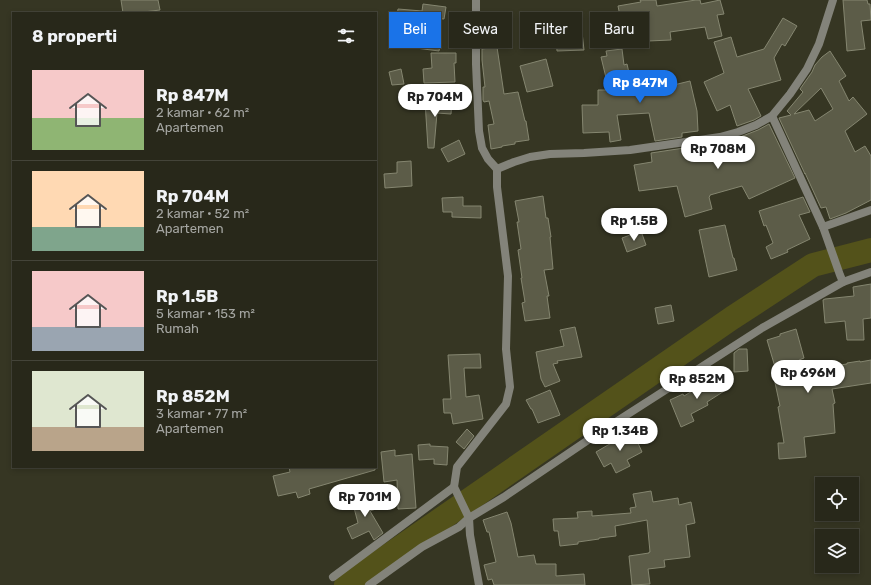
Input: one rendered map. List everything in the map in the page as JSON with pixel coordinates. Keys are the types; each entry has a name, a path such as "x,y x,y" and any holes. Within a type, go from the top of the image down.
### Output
{"street":[{"path":"476,0 476,64 479,131 482,148 488,159 497,169 497,187 508,276 506,349 510,387 506,404 457,467 455,489 467,514 479,585"},
{"path":"497,169 530,157 550,154 584,154 630,150 720,136 738,132 756,125 772,116 790,94 807,69 820,44 833,0"},
{"path":"772,116 823,227 841,279"},
{"path":"823,227 871,210"},
{"path":"369,585 422,547 460,528 467,514 504,497 597,434 762,328 841,279 871,272"},
{"path":"333,577 455,489"}],"building":[{"path":"121,0 158,0 160,10 143,12 123,12"},
{"path":"640,0 656,0 657,6 696,0 700,0 701,4 720,0 724,14 717,15 722,36 708,39 705,27 670,32 671,40 649,41 649,12 619,12 618,6 641,2"},
{"path":"843,0 867,0 868,4 870,4 871,20 861,21 865,49 847,51"},
{"path":"423,4 446,7 444,19 441,19 441,12 398,12 398,9 422,11"},
{"path":"783,18 797,26 785,46 782,44 774,58 781,80 748,89 761,116 737,126 730,105 717,111 704,82 724,73 714,42 731,37 737,57 764,49"},
{"path":"582,32 584,50 557,51 557,48 582,48"},
{"path":"416,48 440,48 439,51"},
{"path":"497,48 504,94 518,92 526,121 529,140 515,142 515,144 491,149 488,125 494,124 489,101 484,102 483,100 483,87 485,87 482,49"},
{"path":"622,49 624,65 627,64 632,86 645,85 645,92 690,81 697,111 698,131 682,133 682,137 655,141 649,113 617,115 621,140 610,142 609,132 583,133 582,105 598,105 598,90 609,90 601,57 607,56 606,51"},
{"path":"830,51 846,76 839,81 849,101 853,97 867,114 845,131 855,152 865,146 871,156 871,200 846,213 830,219 826,207 821,208 779,118 791,115 787,111 803,92 800,89 815,65","holes":["821,88 833,109 815,121 809,110 794,114"]},
{"path":"431,53 456,53 456,63 454,63 455,82 424,83 423,69 432,68"},
{"path":"546,59 553,86 527,92 520,66"},
{"path":"401,69 404,84 392,85 389,72"},
{"path":"425,101 452,102 451,114 437,113 434,148 428,148"},
{"path":"769,124 795,178 749,199 742,186 710,195 709,197 712,209 685,217 677,186 639,191 634,165 652,162 651,153 684,148 685,157 714,154 712,144 740,137"},
{"path":"459,140 465,154 448,162 441,149"},
{"path":"411,161 412,186 385,188 384,174 397,173 397,162"},
{"path":"543,196 546,218 548,218 551,237 553,269 544,270 549,296 547,296 550,318 525,321 522,303 525,302 518,250 521,249 517,222 519,222 515,201"},
{"path":"463,197 463,206 481,206 481,218 452,217 452,212 443,212 442,198"},
{"path":"803,197 810,212 799,215 810,239 787,250 788,252 771,259 766,247 773,243 766,225 764,226 759,211"},
{"path":"725,225 737,270 709,277 699,230"},
{"path":"641,231 646,245 627,252 622,238"},
{"path":"871,284 871,318 863,319 864,340 847,340 845,321 825,323 823,300 854,296 853,287"},
{"path":"671,305 674,321 658,324 655,308"},
{"path":"575,327 582,357 557,361 558,363 553,364 560,381 545,387 541,379 536,352 564,346 560,330"},
{"path":"796,329 804,358 799,360 804,378 834,374 833,366 871,360 871,383 832,389 835,403 833,404 835,433 804,437 806,457 779,459 778,443 784,443 778,407 780,406 774,378 778,377 767,340"},
{"path":"739,349 747,349 748,371 734,372 734,353"},
{"path":"480,354 481,368 464,368 466,397 479,395 483,419 453,424 451,413 444,413 443,399 451,399 448,355"},
{"path":"721,376 729,388 707,402 708,405 691,414 694,421 681,427 670,400 683,394 684,396 699,387 700,389"},
{"path":"550,390 560,415 538,423 526,400"},
{"path":"467,429 474,436 464,449 456,442"},
{"path":"632,430 642,452 627,460 630,466 616,473 611,463 604,467 596,452 620,438 619,436"},
{"path":"430,444 430,446 448,447 447,465 434,464 434,459 419,460 418,445"},
{"path":"395,450 395,456 412,454 416,508 398,509 397,480 384,482 381,452"},
{"path":"289,468 375,468 375,470 309,489 310,494 298,498 296,492 278,496 273,476 290,472"},
{"path":"651,491 653,502 678,498 679,505 691,502 695,523 686,525 690,557 664,560 665,567 648,569 650,584 632,585 629,556 650,552 647,520 615,526 616,536 560,546 558,531 554,531 553,519 578,518 577,512 592,511 592,516 631,513 630,508 636,507 633,494"},
{"path":"372,494 376,509 370,511 383,533 374,540 369,531 352,539 347,528 358,523 352,500"},
{"path":"507,512 511,523 518,557 534,555 536,564 556,564 556,576 584,574 585,585 494,585 492,579 488,580 484,565 496,562 489,532 487,532 483,520"}],"waterway":[{"path":"346,585 732,318 813,265 871,250"}]}
